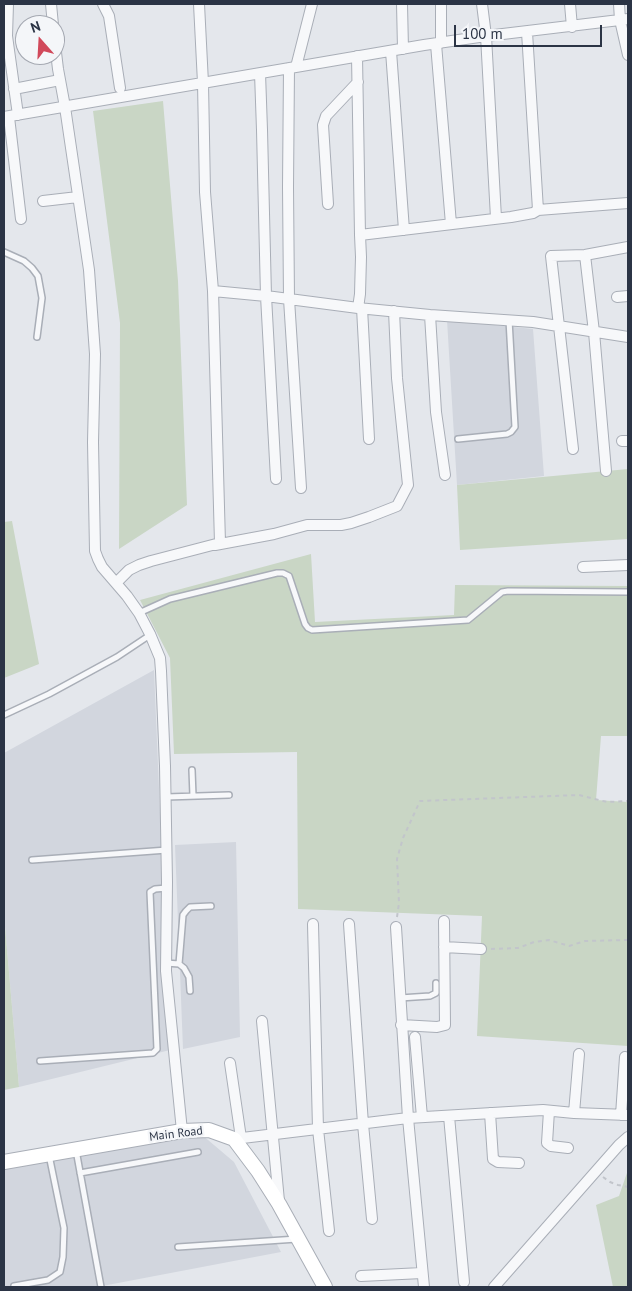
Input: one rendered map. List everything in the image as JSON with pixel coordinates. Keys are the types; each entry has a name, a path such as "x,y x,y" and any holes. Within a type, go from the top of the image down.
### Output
{"street":[{"path":"8,4 7,36 14,89 10,116 22,219"},
{"path":"103,4 109,16 120,88"},
{"path":"199,4 205,192 213,291 220,543 214,545"},
{"path":"301,488 290,299 288,196 293,68 312,4"},
{"path":"402,4 403,49"},
{"path":"440,4 439,43 450,224"},
{"path":"482,4 486,36 496,218"},
{"path":"570,4 572,27"},
{"path":"619,4 624,20 628,56"},
{"path":"10,116 439,43 624,20"},
{"path":"527,32 538,210"},
{"path":"391,51 404,230"},
{"path":"357,56 362,257 360,308 369,439"},
{"path":"58,65 89,270 95,354 92,442 95,551 102,567 139,613 160,658 166,797 166,971 182,1131"},
{"path":"260,73 266,296 276,478"},
{"path":"14,89 60,80"},
{"path":"328,204 323,125 326,116 358,82"},
{"path":"42,202 78,196"},
{"path":"360,235 533,213 538,210 628,203"},
{"path":"573,448 551,256 585,255 628,247"},
{"path":"585,255 594,332 606,471"},
{"path":"213,291 430,316 509,320 559,325 628,337"},
{"path":"617,297 628,296"},
{"path":"116,583 129,570 151,561 307,525 346,524 397,506 408,485 394,311"},
{"path":"430,316 436,412 445,475"},
{"path":"582,567 628,565"},
{"path":"401,1025 437,1027 445,1025 444,921"},
{"path":"313,924 318,1129 329,1231"},
{"path":"349,924 363,1124 372,1219"},
{"path":"396,927 408,1118 424,1287"},
{"path":"444,947 482,949"},
{"path":"262,1021 280,1204"},
{"path":"415,1037 422,1118"},
{"path":"574,1113 579,1054"},
{"path":"237,1138 408,1118 490,1113 549,1111 625,1115 625,1057"},
{"path":"230,1063 237,1138 280,1204 326,1287"},
{"path":"549,1111 547,1143 551,1146 568,1148"},
{"path":"490,1113 493,1159 498,1162 519,1163"},
{"path":"449,1116 464,1282"},
{"name":"Main Road","path":"4,1162 182,1131 209,1130 237,1138"},
{"path":"494,1287 628,1137"},
{"path":"361,1276 422,1273"}],"lane":[{"path":"4,252 28,264 38,276 42,298 37,337"},
{"path":"458,439 507,434 515,427 509,320"},
{"path":"139,613 170,599 277,573 283,573 288,576 305,624 312,630 468,620 502,592 508,591 628,592"},
{"path":"4,714 58,689 116,657 150,634"},
{"path":"192,770 193,796"},
{"path":"166,797 229,795"},
{"path":"32,860 167,850"},
{"path":"40,1061 155,1052 157,1049 150,892 155,889 167,888"},
{"path":"179,964 186,911 190,907 211,906"},
{"path":"166,963 179,964 184,968 189,977 190,991"},
{"path":"400,998 430,996 436,993 436,984"},
{"path":"76,1150 101,1287"},
{"path":"80,1173 198,1152"},
{"path":"14,1286 48,1280 60,1272 63,1257 64,1228 49,1154"},
{"path":"178,1247 299,1239"}],"path":[{"path":"396,927 399,903 397,859 403,838 420,801 578,794 608,802 628,801"},
{"path":"482,949 518,948 534,942 548,940 569,946 585,941 628,940"},
{"path":"597,1171 610,1182 628,1187"}],"shaded area":[{"path":"447,320 533,329 544,476 457,485"},
{"path":"154,670 170,1050 19,1087 4,915 4,753"},
{"path":"236,842 240,1037 183,1049 175,845"},
{"path":"201,1134 234,1162 281,1252 97,1287 4,1287 4,1169"}],"green space":[{"path":"163,101 178,281 187,505 119,549 120,323 93,111"},
{"path":"628,469 628,539 460,550 457,485"},
{"path":"12,521 39,664 4,678 4,522"},
{"path":"311,554 315,622 454,615 455,585 628,586 628,736 601,736 596,800 628,802 628,1046 477,1036 482,916 298,909 297,752 174,754 170,658 140,600"},
{"path":"4,915 19,1087 4,1090"},
{"path":"628,1170 628,1287 613,1287 596,1205 619,1196"}]}
